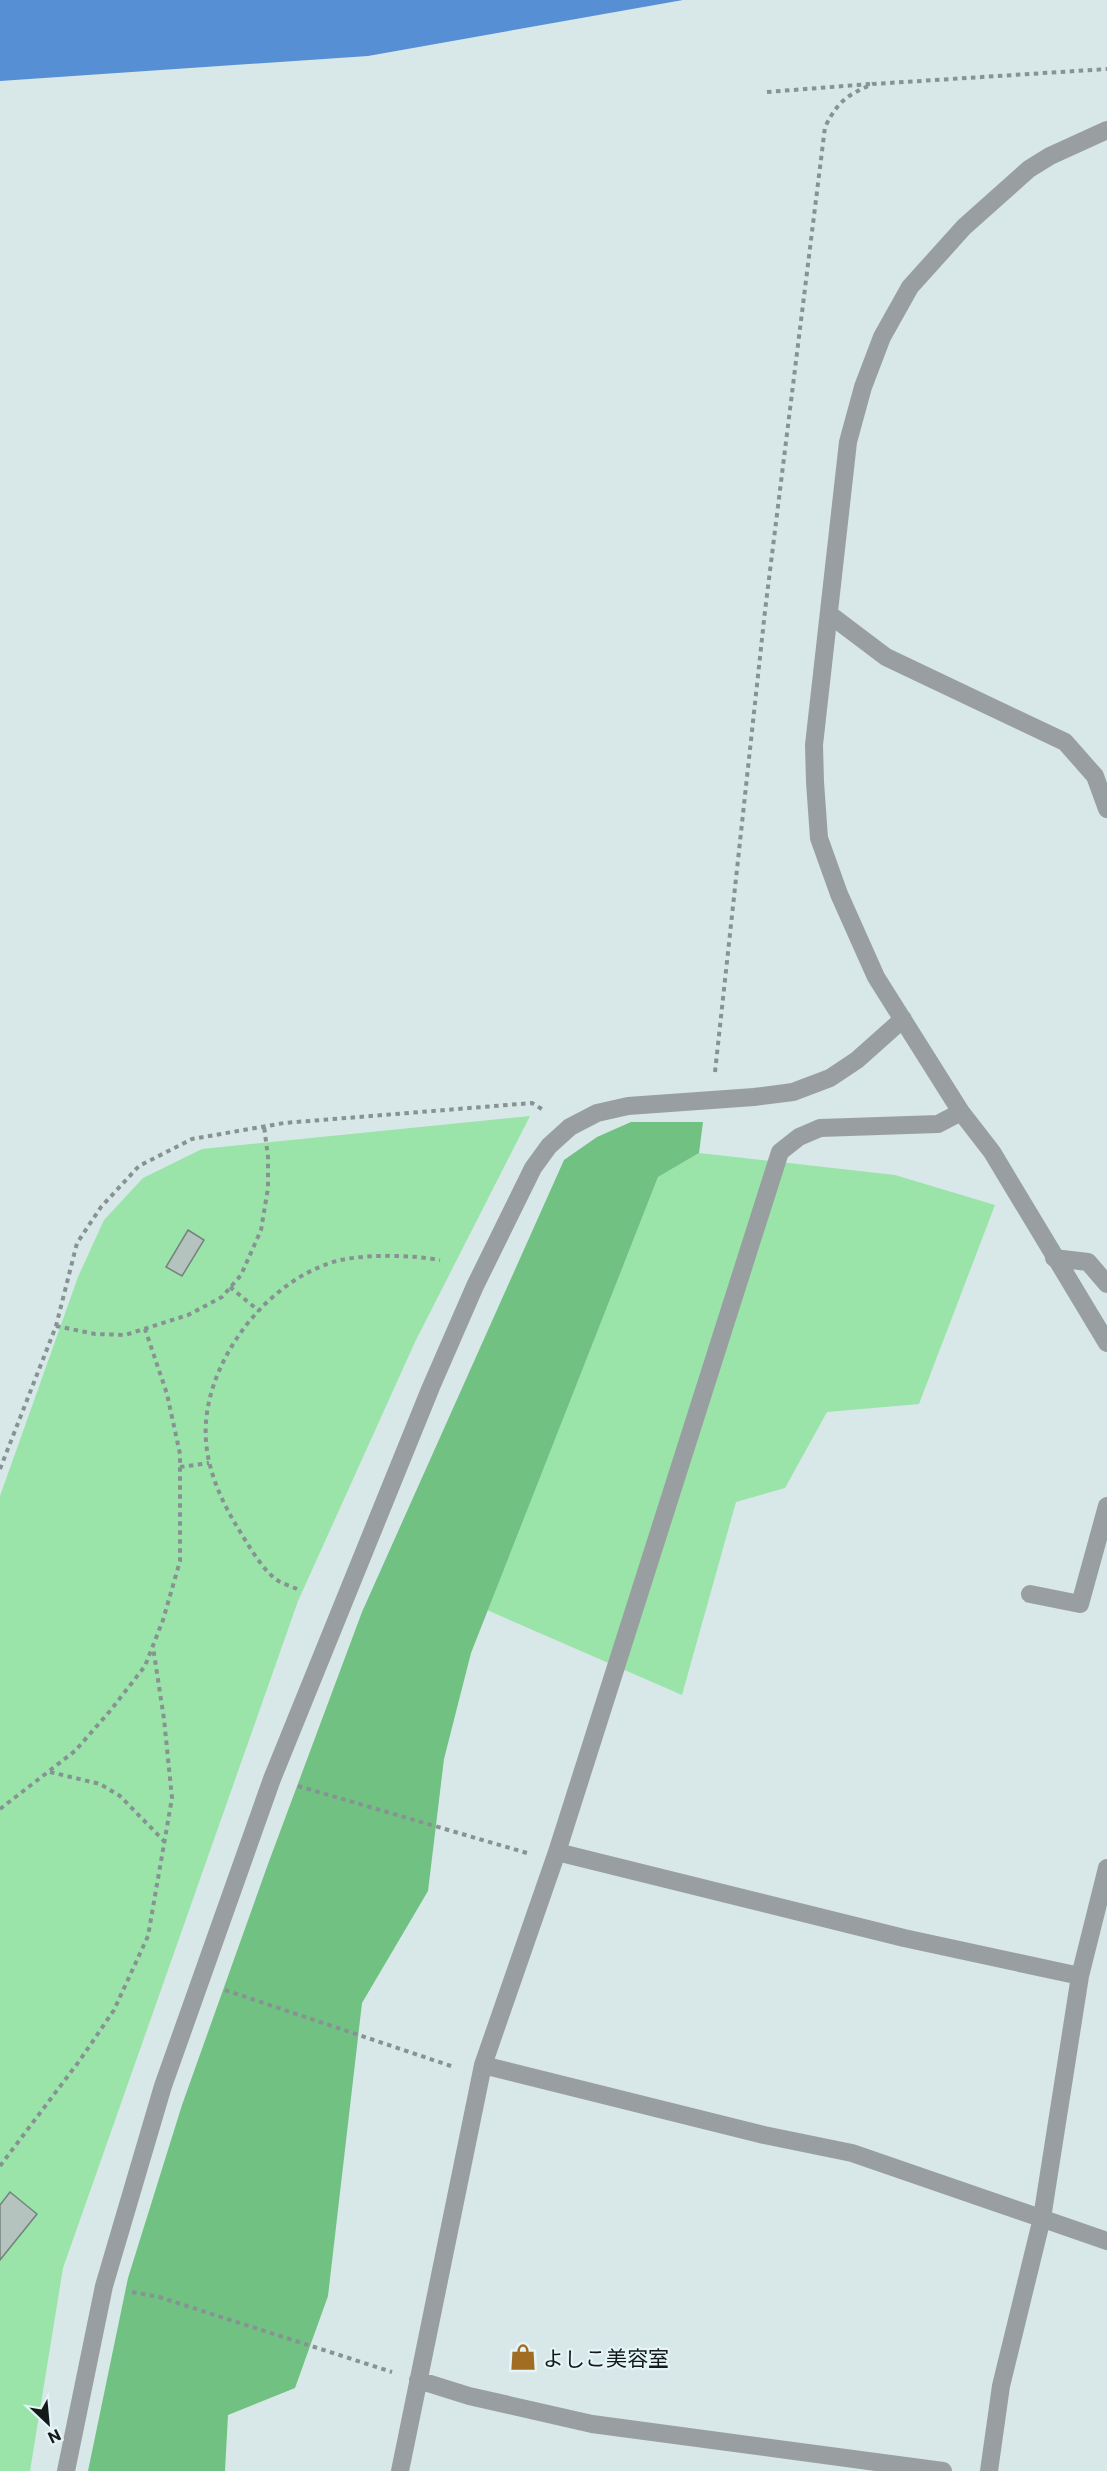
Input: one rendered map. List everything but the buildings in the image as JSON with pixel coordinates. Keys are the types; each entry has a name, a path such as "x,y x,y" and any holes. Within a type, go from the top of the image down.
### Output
{"street":[{"path":"1107,130 1050,156 1029,169 964,228 910,287 882,337 848,442 814,746 814,782 819,838 839,894 876,977 961,1112 992,1152 1107,1343"},
{"path":"829,614 886,657 1065,742 1095,776 1107,809"},
{"path":"66,2471 104,2286 163,2086 272,1779 431,1387 475,1286 533,1168 549,1146 570,1127 597,1113 628,1106 793,1092 830,1078 866,1053 903,1019"},
{"path":"400,2471 482,2070 555,1857 780,1152 799,1137 820,1128 939,1124 961,1112"},
{"path":"1054,1258 1088,1262 1107,1284"},
{"path":"1030,1594 1080,1604 1107,1506"},
{"path":"555,1857 904,1938 1080,1976"},
{"path":"989,2471 1001,2386 1042,2218 1080,1976 1107,1868"},
{"path":"482,2070 852,2153 1107,2241"},
{"path":"418,2380 469,2396 592,2424 943,2471"}],"path":[{"path":"767,92 873,84"},
{"path":"0,1469 56,1326 77,1243 101,1207 139,1166 192,1139 296,1122 532,1103 570,1127"},
{"path":"56,1326 95,1334 125,1335 188,1315 222,1297 241,1275 261,1230 268,1188 268,1156 264,1126"},
{"path":"297,1589 276,1580 244,1539 227,1510 209,1462 206,1423 212,1389 244,1325 272,1297 309,1272 340,1260 386,1256 440,1260"},
{"path":"230,1287 259,1311"},
{"path":"0,1809 75,1751 146,1666 180,1561 180,1454 167,1394 145,1329"},
{"path":"180,1467 209,1462"},
{"path":"0,2166 80,2060 114,2010 148,1936 172,1798 164,1719 153,1647"},
{"path":"49,1772 100,1784 120,1796 165,1843"},
{"path":"272,1779 555,1857"},
{"path":"201,1982 482,2070"},
{"path":"104,2286 159,2297 418,2380"}],"green space":[{"path":"530,1116 415,1342 298,1601 63,2268 30,2471 0,2471 0,1496 78,1277 104,1220 143,1178 202,1149"},
{"path":"631,1122 703,1122 699,1153 658,1177 471,1653 444,1759 428,1891 362,2003 328,2296 295,2388 228,2415 225,2471 88,2471 128,2278 182,2105 268,1864 362,1612 564,1160 597,1137"},
{"path":"699,1153 895,1175 995,1205 919,1404 827,1412 785,1488 736,1502 682,1695 487,1610 658,1177"}],"water":[{"path":"0,0 683,0 368,56 0,81"}],"place":[{"name":"よしこ美容室","path":"523,2357"}]}
